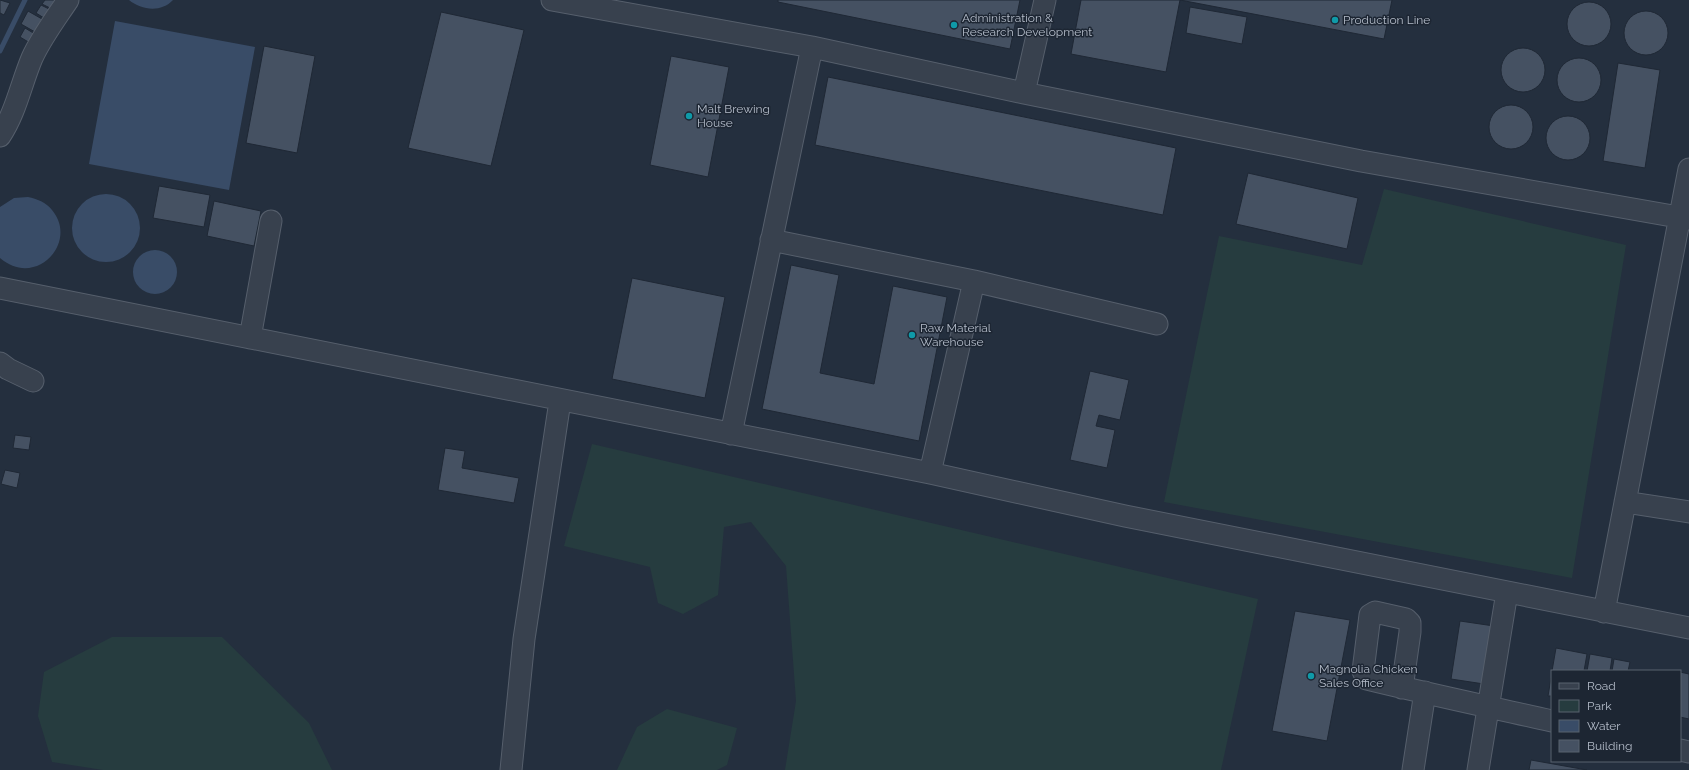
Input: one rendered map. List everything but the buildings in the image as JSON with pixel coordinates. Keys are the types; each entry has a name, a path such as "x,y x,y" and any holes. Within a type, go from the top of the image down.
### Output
{"lane":[{"path":"0,136 9,122 22,82 33,56 68,0"},
{"path":"552,0 812,47 1024,93 1361,161 1684,218"},
{"path":"1024,93 1045,0"},
{"path":"731,434 812,47"},
{"path":"1604,612 1625,502 1684,218 1689,169"},
{"path":"250,338 271,221"},
{"path":"771,240 974,281 1157,324"},
{"path":"930,473 974,281"},
{"path":"0,288 930,473 1126,516 1689,628"},
{"path":"0,363 8,369 33,382"},
{"path":"511,770 524,639 560,400"},
{"path":"1625,502 1689,512"},
{"path":"1478,770 1487,706 1507,592"},
{"path":"1402,688 1551,721"},
{"path":"1413,770 1425,692"}],"green space":[{"path":"1384,189 1626,245 1572,578 1164,502 1219,236 1362,265"},
{"path":"592,444 1258,599 1221,770 785,770 796,701 786,566 751,522 724,527 718,595 683,614 658,603 650,567 564,546"},
{"path":"112,637 222,637 309,723 332,770 103,770 52,762 38,716 44,672"},
{"path":"667,709 737,728 727,765 717,770 617,770 637,727"}],"water":[{"path":"129,0 173,0 163,7 151,9 139,6"},
{"path":"115,21 255,47 229,190 89,164"},
{"path":"99,194 113,194 125,199 135,209 140,221 140,235 135,247 125,257 113,262 99,262 87,257 77,247 72,235 72,221 77,209 87,199"},
{"path":"28,197 41,201 52,210 59,223 60,235 57,247 50,258 39,265 27,268 14,266 0,258 0,207 14,198"},
{"path":"155,250 167,254 173,260 177,272 173,284 167,290 155,294 143,290 137,284 133,272 137,260 143,254"}],"waterway":[{"path":"0,51 25,0"}],"place":[{"name":"Production Line","path":"1335,20"},
{"name":"Administration & Research Development","path":"954,25"},
{"name":"Malt Brewing House","path":"689,116"},
{"name":"Raw Material Warehouse","path":"912,335"},
{"name":"Magnolia Chicken Sales Office","path":"1311,676"}]}
